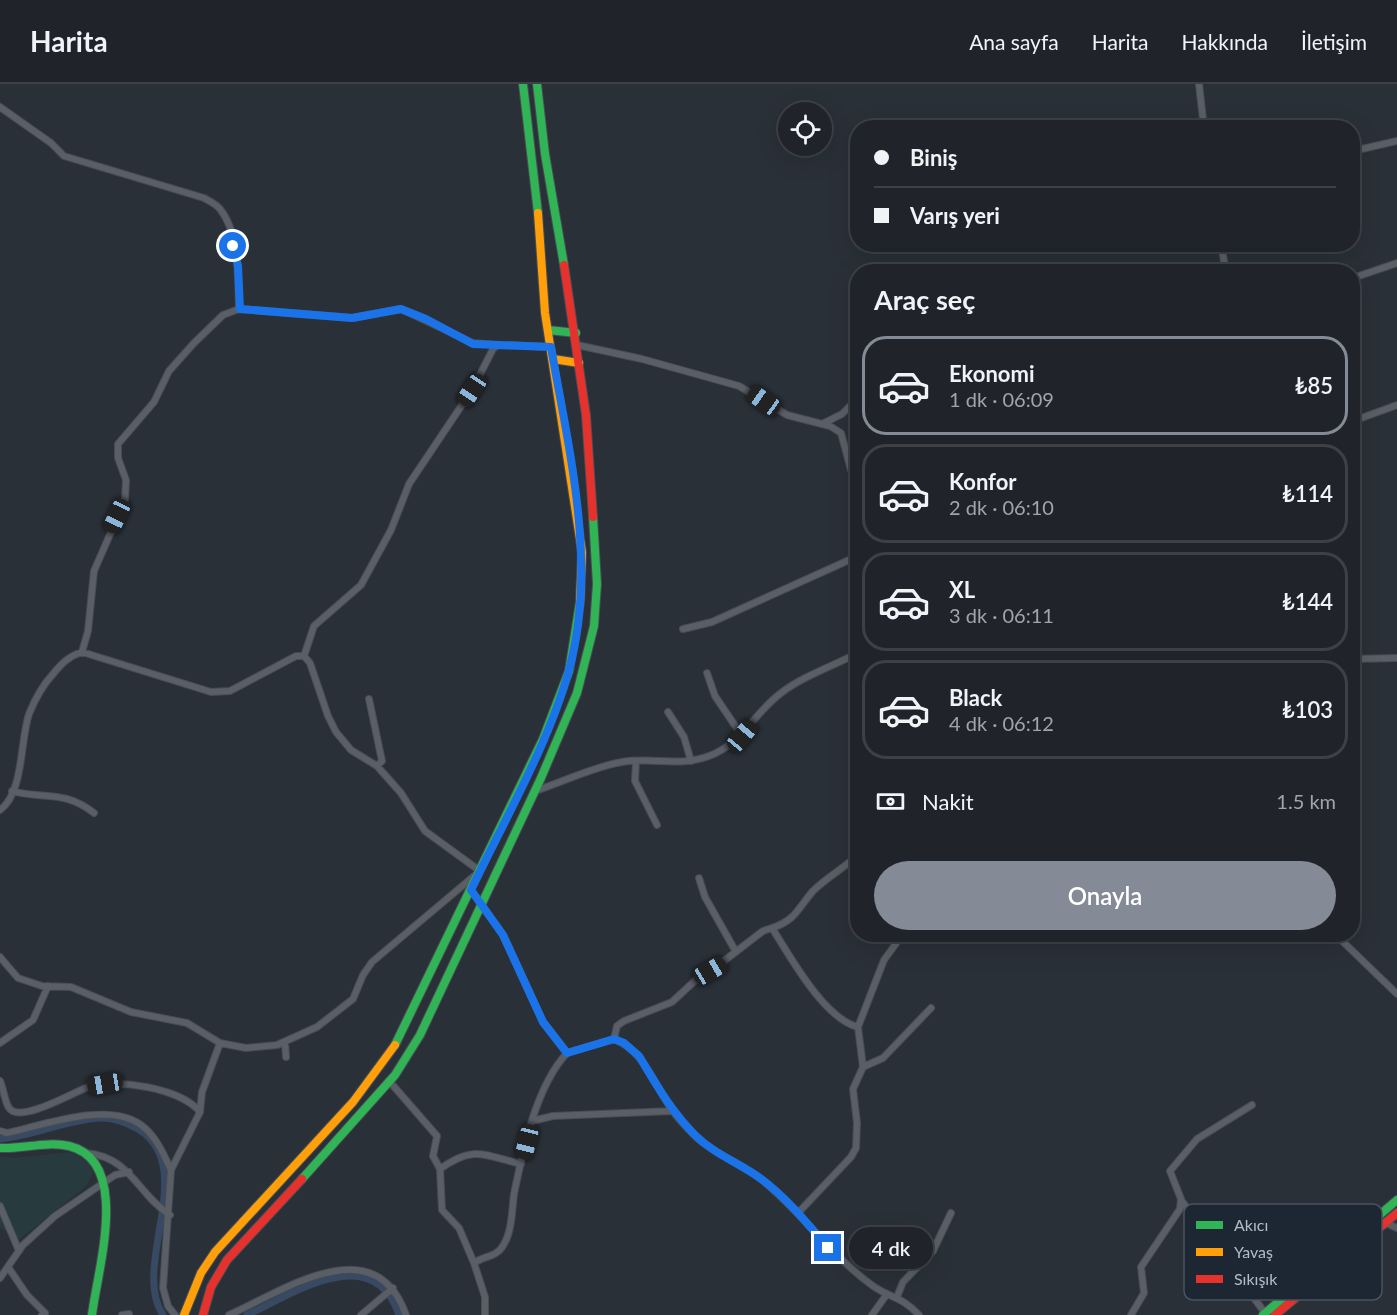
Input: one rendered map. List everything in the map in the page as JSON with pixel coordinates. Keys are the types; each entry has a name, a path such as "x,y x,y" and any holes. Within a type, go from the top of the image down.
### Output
{"main road":[{"path":"184,1315 201,1273 215,1252 378,1072 397,1042 551,720 569,671 580,611 582,552 548,330 536,176 523,84"},
{"path":"203,1315 211,1287 227,1260 390,1082 420,1035 535,791 577,693 594,626 597,584 594,509 578,345 545,154 537,84"},
{"path":"548,330 576,333"},
{"path":"553,359 579,363"},
{"path":"0,1148 69,1146 86,1152 96,1164 105,1184 104,1250 93,1296 92,1315"},
{"path":"1382,1217 1397,1200"},
{"path":"1382,1217 1397,1213"},
{"path":"1264,1314 1281,1300"},
{"path":"1275,1315 1291,1300"}],"street":[{"path":"1199,84 1203,120"},
{"path":"0,107 51,143 64,156 204,198 219,208 229,226 238,266 240,309"},
{"path":"1360,149 1397,141"},
{"path":"1360,276 1397,263"},
{"path":"82,652 88,631 94,571 124,500 126,480 117,458 118,444 149,409 169,371 223,315 240,309 352,318 401,309 426,319 473,344 551,347"},
{"path":"304,656 314,626 361,585 391,530 409,484 498,345"},
{"path":"578,345 642,359 739,386 787,415 823,423 841,433 850,466"},
{"path":"1360,418 1397,405"},
{"path":"823,423 842,414 850,406"},
{"path":"683,629 712,622 850,560"},
{"path":"0,810 6,805 20,770 29,715 42,686 69,656 82,652 210,692 231,691 296,656 304,656 310,663 328,716 336,732 351,750 376,766 401,793 426,831 480,871 372,962 363,975 353,999 317,1027 277,1045 246,1048 220,1043 187,1023 131,1012 71,987 48,986 18,978 0,957"},
{"path":"535,791 609,765 636,761 691,760 709,756 742,736 779,694 798,682 850,657"},
{"path":"1360,659 1397,658"},
{"path":"707,673 715,696 742,736"},
{"path":"369,699 382,761 376,766"},
{"path":"668,712 684,737 691,760"},
{"path":"636,761 634,781 657,825"},
{"path":"12,791 27,795 53,794 72,800 94,813"},
{"path":"614,1039 617,1026 624,1021 672,1002 699,977 763,931 786,923 801,909 813,891 850,861"},
{"path":"699,878 705,897 736,952"},
{"path":"471,890 503,935 543,1022 567,1053"},
{"path":"772,928 802,974 830,1009 847,1024 858,1027"},
{"path":"798,1213 846,1164 856,1148 857,1123 853,1089 864,1067 858,1027 884,960 897,942"},
{"path":"1343,942 1397,994"},
{"path":"0,1043 33,1020 48,986"},
{"path":"864,1067 883,1058 930,1008"},
{"path":"474,1263 496,1255 505,1243 532,1121 556,1065 567,1053 614,1039 624,1043 639,1056 672,1111 697,1137 727,1160 760,1178 798,1213 828,1248 874,1287 905,1300 919,1315"},
{"path":"285,1042 286,1057"},
{"path":"171,1170 200,1112 205,1083 220,1043"},
{"path":"0,1081 8,1108 13,1112 25,1113 88,1087 105,1084 132,1085 171,1093 200,1112"},
{"path":"390,1082 437,1136 433,1156 440,1169 442,1210 459,1228 474,1263 484,1297 485,1315"},
{"path":"1185,1204 1170,1171 1197,1139 1252,1106"},
{"path":"532,1121 553,1116 672,1111"},
{"path":"0,1131 7,1133 101,1113 128,1117 142,1126 159,1143 171,1170 170,1215 163,1288 168,1306 175,1315"},
{"path":"86,1152 100,1154 129,1172 156,1207 170,1215"},
{"path":"440,1169 463,1155 480,1152 521,1164"},
{"path":"0,1278 19,1251 55,1216 116,1175 129,1172"},
{"path":"1131,1315 1144,1293 1141,1267 1180,1209 1181,1199"},
{"path":"0,1206 19,1251"},
{"path":"897,1298 903,1282 933,1251 951,1213"},
{"path":"1382,1217 1397,1228"},
{"path":"8,1267 27,1295 45,1312 42,1315"},
{"path":"229,1315 333,1269 356,1268 376,1274 406,1315"},
{"path":"361,1315 389,1291"},
{"path":"872,1315 887,1294"},
{"path":"1254,1300 1264,1314"}],"green space":[{"path":"70,1152 84,1160 93,1173 86,1186 17,1241 0,1227 0,1156 13,1158"}],"waterway":[{"path":"0,1139 87,1119 109,1118 133,1126 156,1146 163,1167 164,1192 154,1271 155,1294 163,1315"},
{"path":"247,1315 308,1286 330,1279 352,1276 371,1280 387,1292 399,1315"}],"traffic: fast":[{"path":"523,84 538,213"},
{"path":"537,84 545,154 564,265"},
{"path":"548,330 576,333"},
{"path":"302,1179 395,1075 420,1035 541,778 577,693 594,626 597,584 593,517"},
{"path":"395,1045 543,739 569,671 580,602"},
{"path":"0,1148 52,1144 69,1146 88,1156 100,1173 105,1194 106,1220 104,1246 92,1315"},
{"path":"1382,1213 1397,1200"},
{"path":"1263,1315 1280,1300"}],"traffic: slow":[{"path":"538,213 545,313 582,552 580,602"},
{"path":"553,359 579,363"},
{"path":"184,1315 201,1273 215,1252 353,1102 395,1045"}],"traffic: jam":[{"path":"564,265 586,415 593,517"},
{"path":"203,1315 211,1287 227,1260 302,1179"},
{"path":"1382,1226 1397,1213"},
{"path":"1275,1315 1293,1300"}],"route":[{"path":"233,246 238,266 240,309 352,318 401,309 426,319 473,344 551,347 582,552 580,611 569,671 543,739 471,890 503,935 543,1022 567,1053 582,1046 614,1039 633,1049 671,1109 697,1137 727,1160 760,1178 798,1213 828,1248"}]}
